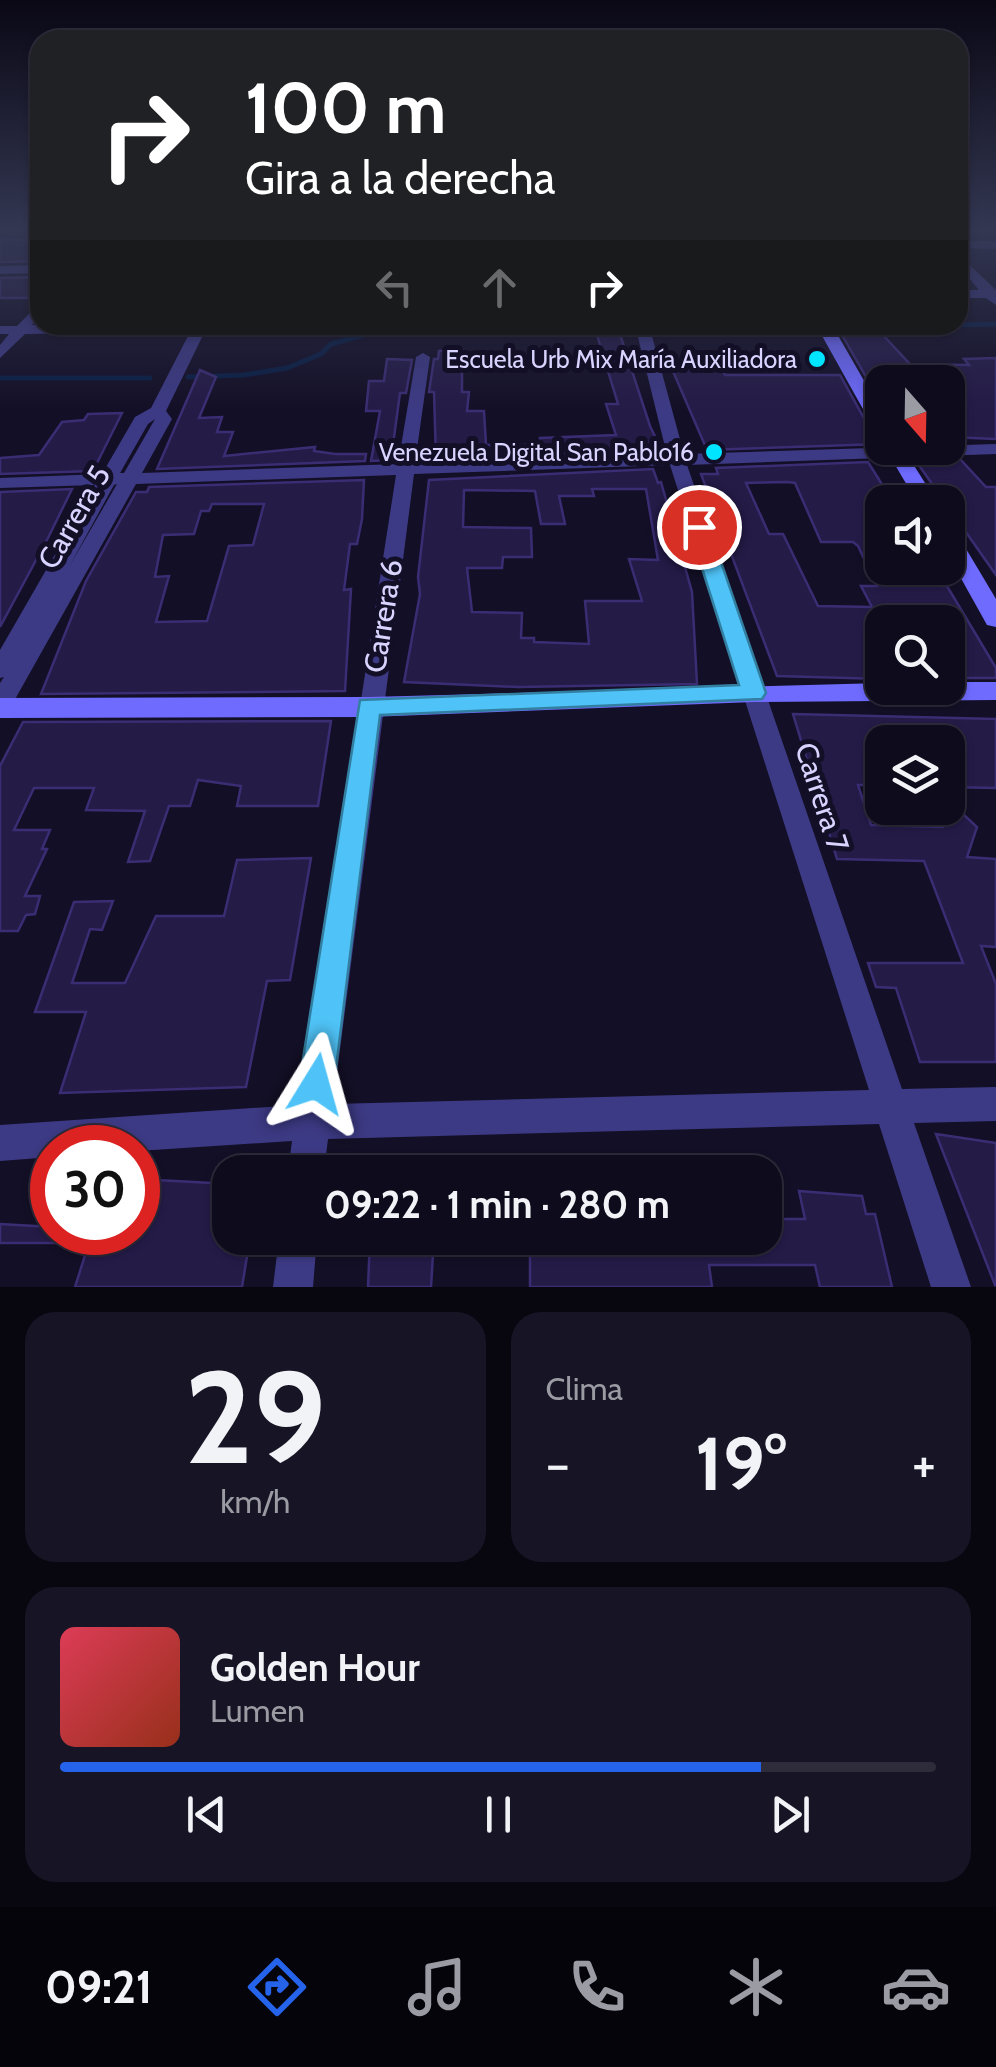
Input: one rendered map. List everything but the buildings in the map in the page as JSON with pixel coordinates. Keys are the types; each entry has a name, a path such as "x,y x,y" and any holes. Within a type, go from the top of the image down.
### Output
{"main road":[{"path":"830,335 865,397"},
{"path":"965,566 996,619"},
{"path":"0,706 369,706 754,693 996,691"}],"street":[{"path":"968,295 995,296"},
{"path":"0,354 30,319"},
{"path":"0,330 30,328"},
{"name":"Carrera 5","path":"0,670 120,479 164,419 162,402 195,335"},
{"name":"Carrera 7","path":"645,335 677,460 951,1287"},
{"name":"Carrera 6","path":"308,1155 422,356"},
{"path":"965,449 996,449"},
{"path":"0,482 865,451"},
{"name":"Carrera 5","path":"0,706 120,479"},
{"path":"0,1144 311,1122 996,1104"},
{"path":"293,1287 296,1255"}],"waterway":[{"path":"968,325 996,324"},
{"path":"188,377 244,375 287,368 321,354 331,344 364,335"},
{"path":"0,378 150,378"}],"place":[{"name":"Escuela Urb Mix María Auxiliadora","path":"817,359"},
{"name":"Venezuela Digital San Pablo16","path":"714,452"}],"route":[{"path":"316,1084 369,706 754,693 699,527"}]}
